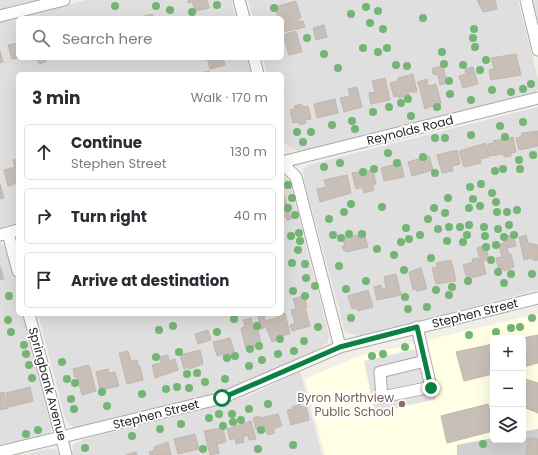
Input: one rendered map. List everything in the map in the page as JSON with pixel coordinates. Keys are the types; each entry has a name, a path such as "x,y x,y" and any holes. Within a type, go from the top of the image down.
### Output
{"street":[{"path":"0,16 64,0"},
{"path":"239,0 243,16"},
{"path":"526,0 538,50"},
{"path":"254,60 258,72"},
{"name":"Reynolds Road","path":"284,162 538,98"},
{"path":"284,164 296,177 340,347"},
{"path":"9,233 16,263"},
{"name":"Stephen Street","path":"0,452 222,398 340,347 538,298"},
{"name":"Springbank Avenue","path":"30,316 66,455"},
{"path":"417,327 425,361 431,388 382,397 380,372 425,361"}],"shaded area":[{"path":"0,0 39,0 0,10"},
{"path":"86,0 231,0 235,16 23,16"},
{"path":"248,0 518,0 538,79 538,89 534,95 300,153 284,143 284,72 266,72 264,60 284,60 284,16 252,16"},
{"path":"532,0 538,0 538,22"},
{"path":"16,18 16,60 248,60 251,72 16,72 16,224 0,228 0,22"},
{"path":"538,107 538,290 360,336 345,332 304,181 303,170 308,165"},
{"path":"284,176 290,183 329,335 328,342 320,348 226,390 78,428 69,425 65,418 39,316 284,316"},
{"path":"0,243 11,255 16,276 16,316 25,316 53,428 49,433 42,437 0,448"},
{"name":"Byron Northview Public School","path":"538,314 538,429 526,431 526,335 490,335 490,439 457,445 457,455 325,455 305,379 356,357"},
{"path":"425,347 436,399 375,413 364,361"},
{"path":"300,371 322,455 72,455 73,445 84,439 249,396"},
{"path":"538,429 538,455 457,455 457,445 490,439 490,443 526,443 526,431"},
{"path":"47,449 55,450 60,455 24,455"}],"building":[{"path":"188,0 207,0 209,8 195,11 192,2 188,3"},
{"path":"477,0 495,0 497,9 483,12"},
{"path":"296,1 301,18 298,19 298,22 303,21 305,27 284,32 284,16 277,16 275,7"},
{"path":"324,25 327,37 316,40 313,28"},
{"path":"296,31 302,52 289,55 284,35"},
{"path":"16,43 16,58 12,59 8,45"},
{"path":"0,51 3,62 0,63"},
{"path":"516,54 521,75 491,80 489,70 494,69 491,58"},
{"path":"38,60 46,60 46,62 39,64"},
{"path":"208,60 224,60 225,65 210,69"},
{"path":"443,66 447,83 440,85 438,75 433,74 432,70 433,68"},
{"path":"473,67 478,84 463,88 459,76 466,74 465,69"},
{"path":"413,74 417,92 408,92 409,96 399,98 398,96 394,97 390,83 398,81 398,78"},
{"path":"385,78 390,100 371,104 369,93 375,92 372,81"},
{"path":"427,79 428,86 436,84 441,103 425,109 418,82"},
{"path":"357,87 362,107 344,112 340,98 350,96 348,89"},
{"path":"335,99 338,113 317,118 314,104"},
{"path":"302,104 302,107 308,106 311,119 305,120 306,123 300,125 299,122 293,123 290,110 295,109 294,106"},
{"path":"538,131 538,146 519,150 516,138 521,137 522,133"},
{"path":"513,137 516,152 511,153 511,156 504,157 503,154 490,156 488,144 494,143 493,141"},
{"path":"486,143 489,157 480,159 481,163 464,167 459,151"},
{"path":"457,150 460,164 452,166 453,171 442,173 437,155"},
{"path":"429,156 433,170 412,176 408,162"},
{"path":"16,159 16,184 8,186 4,170 15,167 13,160"},
{"path":"401,163 404,177 384,181 381,168"},
{"path":"373,170 376,184 373,185 374,190 364,193 362,187 356,189 352,173"},
{"path":"347,175 351,193 320,202 317,189 326,187 324,180"},
{"path":"0,184 4,198 0,199"},
{"path":"284,195 291,219 287,220 286,216 284,216"},
{"path":"364,233 368,247 346,252 346,250 344,251 342,246 345,246 343,239"},
{"path":"513,235 516,246 507,248 509,255 511,254 514,267 504,271 504,269 499,270 496,258 502,257 499,245 504,243 503,237"},
{"path":"526,235 528,243 538,245 538,260 534,261 531,258 524,260 519,237"},
{"path":"485,245 489,259 483,261 486,274 467,279 463,265 473,262 472,259 478,258 478,261 480,260 477,248"},
{"path":"451,260 456,281 436,284 432,268 437,267 436,263"},
{"path":"0,266 4,279 0,280"},
{"path":"421,268 427,289 417,291 416,289 413,290 409,272"},
{"path":"396,274 401,295 377,300 374,287 381,285 382,289 386,288 384,277"},
{"path":"368,290 373,307 358,311 357,308 352,309 348,296"},
{"path":"302,296 305,299 307,307 305,307 310,326 292,331 290,325 295,323 291,310 296,309 293,299"},
{"path":"284,313 290,334 277,337 278,340 272,342 266,327 261,329 258,317 264,316 265,321 277,318 276,316 284,316"},
{"path":"251,318 254,330 258,329 261,344 246,349 241,328 245,327 243,320"},
{"path":"208,330 211,340 198,344 195,334"},
{"path":"538,335 538,363 526,366 526,337"},
{"path":"230,338 235,355 224,358 223,354 217,356 213,342"},
{"path":"490,345 490,375 464,381 456,352"},
{"path":"200,350 203,364 189,369 189,367 184,369 180,355"},
{"path":"128,351 131,361 137,360 143,380 127,384 119,353"},
{"path":"168,355 169,361 175,359 178,370 155,378 152,365 161,363 159,357"},
{"path":"89,365 96,391 82,395 73,369"},
{"path":"108,369 109,373 115,372 119,386 100,390 96,372"},
{"path":"526,379 538,383 538,413 526,408"},
{"path":"30,387 33,401 9,407 6,393"},
{"path":"4,392 8,408 0,410 0,393"},
{"path":"300,404 301,407 306,406 309,420 291,425 287,410 293,409 292,407"},
{"path":"488,404 490,411 490,432 447,443 441,416"},
{"path":"278,414 282,426 273,429 275,433 268,435 263,427 256,429 253,418 260,416 261,418"},
{"path":"251,421 256,439 249,440 248,435 243,437 244,442 236,444 235,438 230,440 227,429"},
{"path":"223,428 226,442 217,444 219,453 210,455 204,431"},
{"path":"195,434 199,449 178,454 174,439"},
{"path":"528,438 538,439 538,455 526,455"},
{"path":"168,442 171,455 150,455 149,452 155,450 154,447"},
{"path":"136,452 137,455 126,455"}],"place":[{"name":"Byron Northview Public School","path":"402,404"}],"route":[{"path":"222,398 340,347 417,327 431,388"}]}
